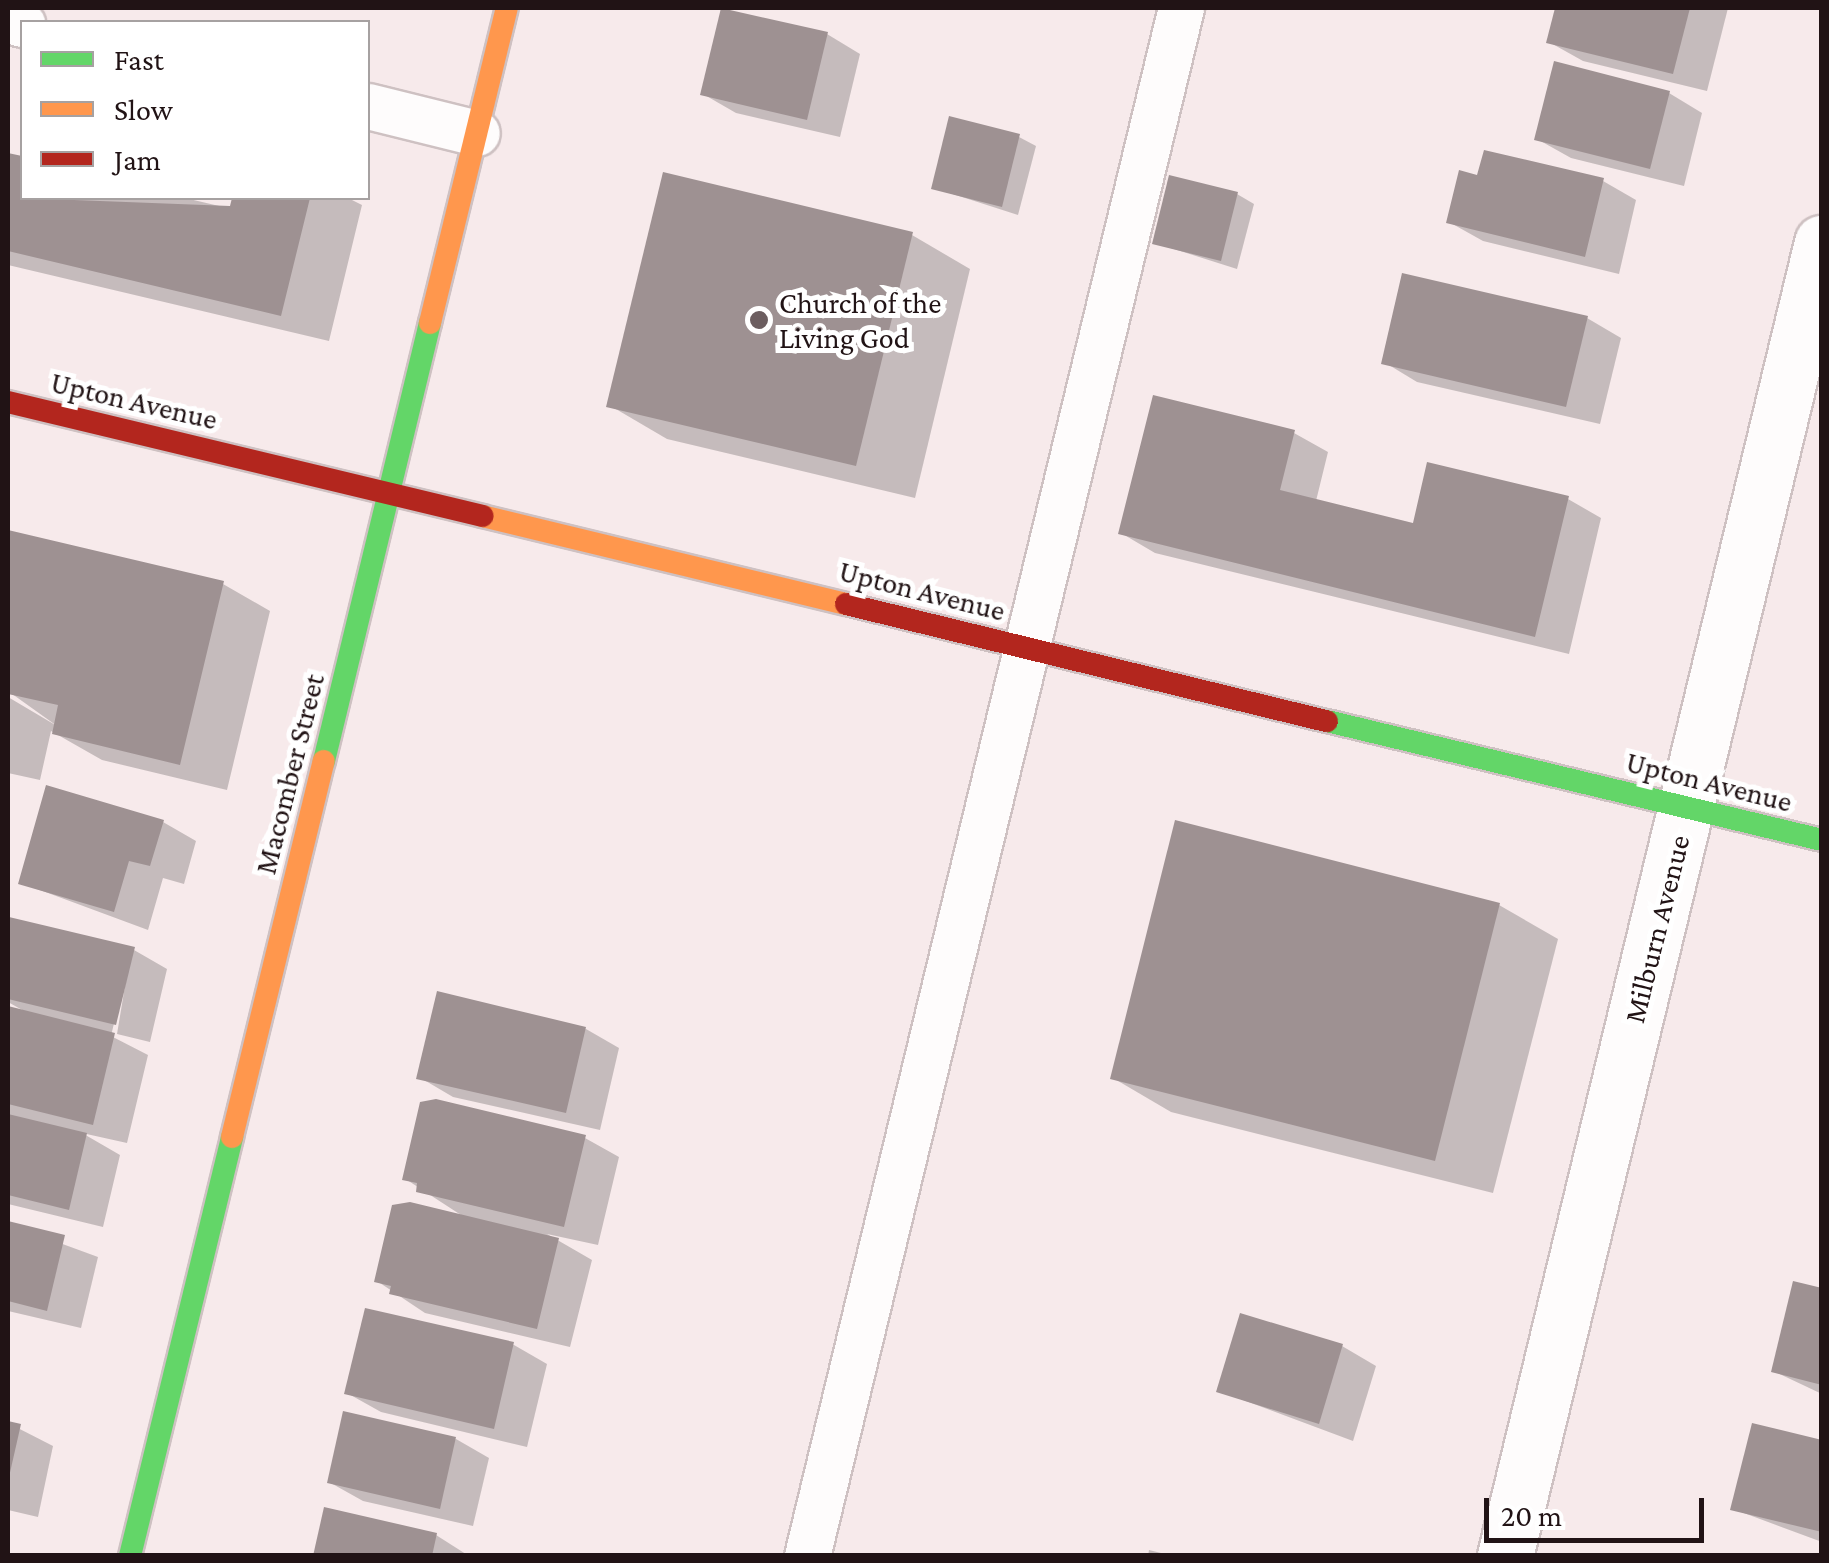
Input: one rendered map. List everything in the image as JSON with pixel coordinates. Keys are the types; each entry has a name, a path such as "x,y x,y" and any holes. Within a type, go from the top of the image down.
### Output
{"street":[{"name":"Macomber Street","path":"130,1556 507,8"},
{"name":"Milburn Avenue","path":"1505,1556 1822,243"},
{"name":"Upton Avenue","path":"8,402 1822,840"}],"lane":[{"path":"807,1556 1181,8"},
{"path":"370,106 476,132"}],"building":[{"path":"721,8 828,32 807,120 700,95"},
{"path":"1555,8 1690,8 1673,74 1546,43"},
{"path":"1554,61 1670,91 1650,169 1534,140"},
{"path":"949,116 1020,134 1002,207 931,189"},
{"path":"1484,150 1604,178 1585,257 1446,223 1459,170 1477,175"},
{"path":"8,153 20,156 20,200 230,206 232,200 310,200 281,316 8,251"},
{"name":"Church of the Living God","path":"663,172 913,232 856,466 606,407"},
{"path":"1169,175 1238,192 1221,261 1152,244"},
{"path":"1402,273 1588,316 1566,407 1381,364"},
{"path":"1153,395 1295,430 1280,490 1413,523 1427,462 1569,496 1535,637 1118,534"},
{"path":"8,530 224,581 180,765 52,734 58,705 8,694"},
{"path":"46,785 164,820 150,866 129,861 114,912 18,884"},
{"path":"1175,820 1500,903 1435,1161 1110,1079"},
{"path":"9,917 135,947 116,1025 8,999"},
{"path":"437,991 586,1027 566,1113 416,1079"},
{"path":"8,1006 115,1033 93,1125 8,1104"},
{"path":"436,1099 586,1135 564,1227 416,1192 417,1183 402,1180 420,1102"},
{"path":"8,1114 87,1133 69,1210 8,1195"},
{"path":"410,1202 559,1238 537,1329 389,1294 391,1286 374,1282 392,1205"},
{"path":"8,1221 65,1235 47,1311 8,1301"},
{"path":"1793,1281 1822,1288 1822,1385 1771,1372"},
{"path":"365,1308 514,1342 494,1429 344,1394"},
{"path":"1240,1313 1343,1344 1319,1424 1216,1392"},
{"path":"343,1411 456,1437 440,1509 327,1483"},
{"path":"8,1421 21,1424 9,1477 8,1477"},
{"path":"1752,1423 1822,1440 1822,1532 1730,1510"},
{"path":"324,1507 437,1533 432,1556 313,1556"}],"traffic: fast":[{"path":"324,761 430,323"},
{"path":"1327,721 1822,840"},
{"path":"130,1556 232,1137"}],"traffic: slow":[{"path":"430,323 507,8"},
{"path":"482,516 846,604"},
{"path":"232,1137 324,761"}],"traffic: jam":[{"path":"8,402 482,516"},
{"path":"846,604 1327,721"}],"place":[{"name":"Church of the Living God","path":"759,320"}]}
